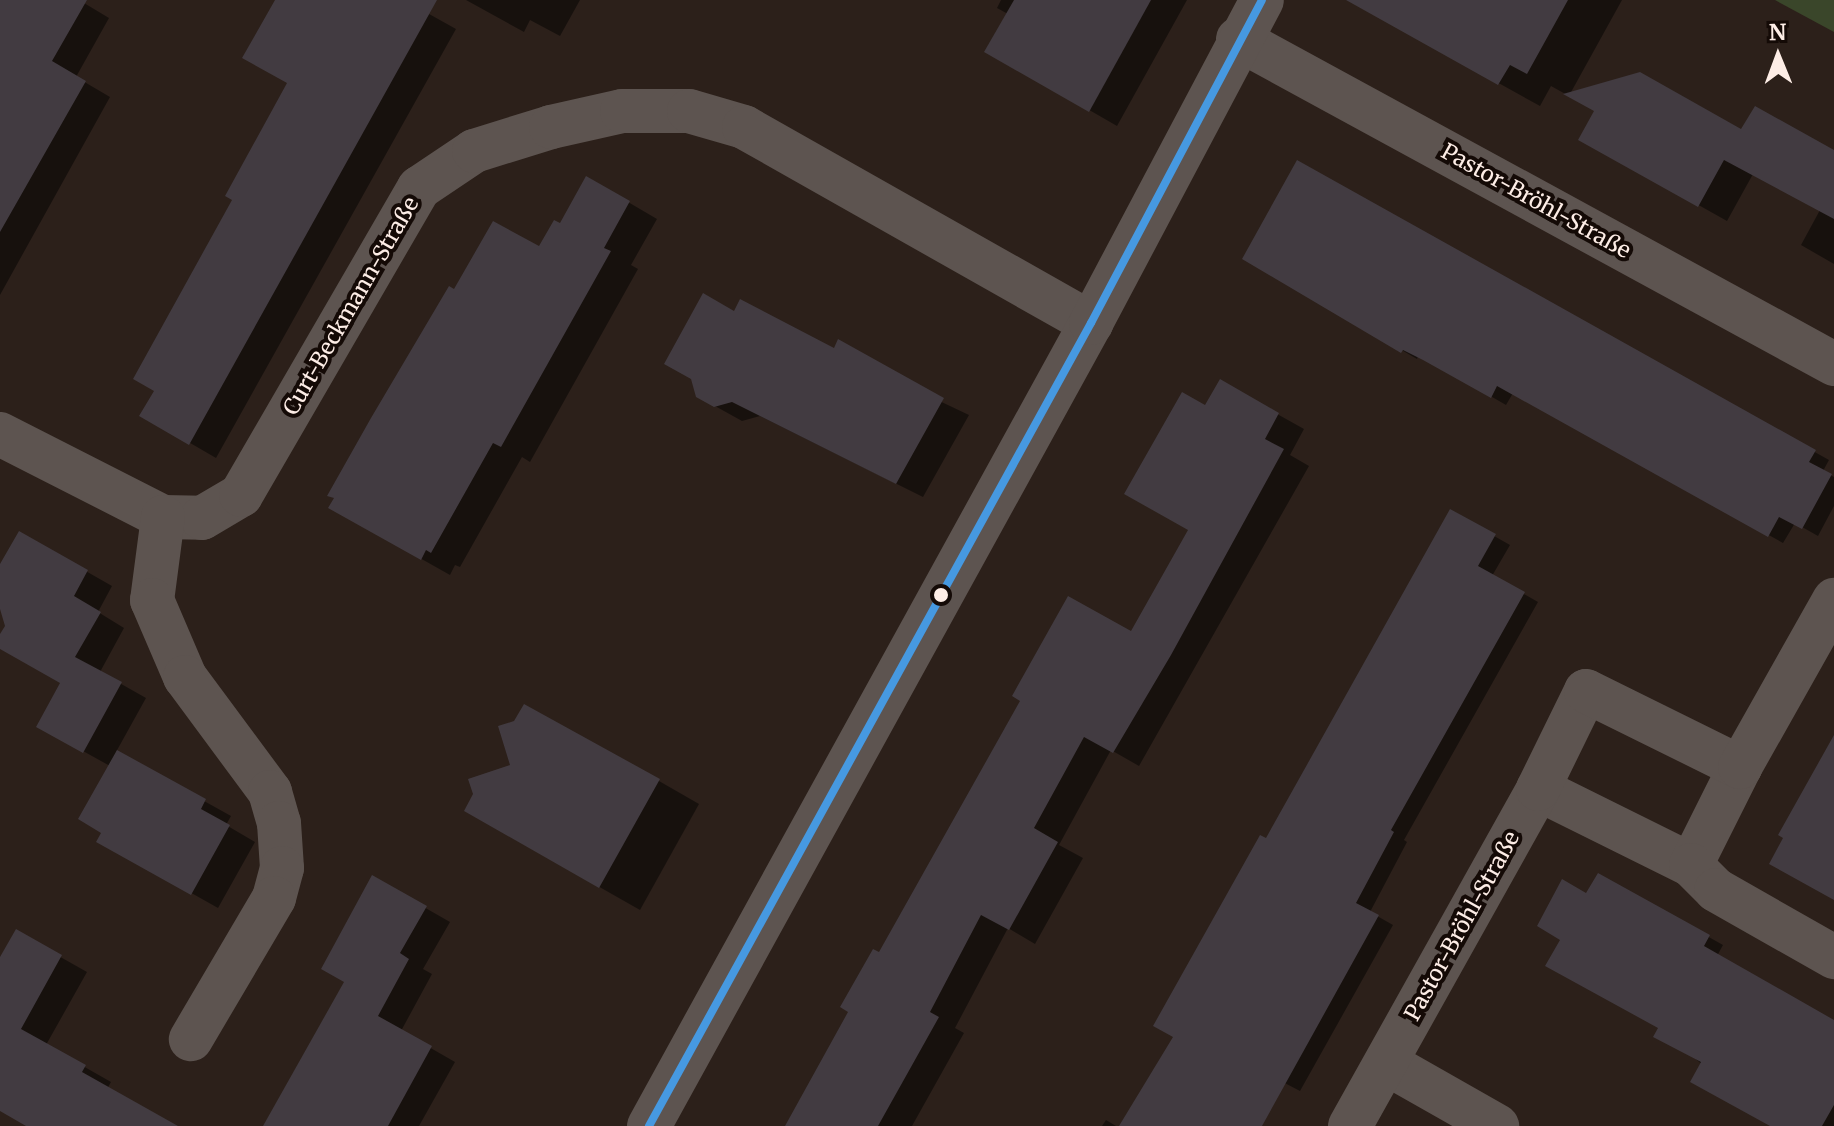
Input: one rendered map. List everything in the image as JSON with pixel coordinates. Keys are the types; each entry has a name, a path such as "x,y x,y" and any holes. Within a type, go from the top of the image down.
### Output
{"street":[{"path":"649,1126 1091,323 1238,39 1262,0"},
{"name":"Pastor-Bröhl-Straße","path":"1238,39 1834,364"},
{"name":"Curt-Beckmann-Straße","path":"0,434 163,517 202,518 241,495 419,188 474,151 551,127 622,111 689,111 744,127 1091,323"},
{"path":"163,517 152,600 185,677 270,792 279,823 282,868 274,898 191,1039"},
{"path":"1691,865 1740,767 1834,600"},
{"name":"Pastor-Bröhl-Straße","path":"1350,1126 1538,789 1586,691 1740,767"},
{"path":"1538,789 1691,865 1716,890 1834,957"},
{"path":"1386,1063 1497,1126"}],"green space":[{"path":"1775,0 1834,0 1834,32"}],"building":[{"path":"0,0 87,0 52,61 86,81 0,232"},
{"path":"275,0 437,0 189,445 139,416 154,391 133,379 232,200 225,196 287,83 242,58"},
{"path":"1014,0 1151,0 1089,112 984,52"},
{"path":"1346,0 1568,0 1527,74 1510,65 1498,85"},
{"path":"1640,72 1741,129 1755,106 1834,150 1834,219 1724,160 1698,207 1578,140 1594,111 1563,94"},
{"path":"1297,160 1816,450 1809,462 1832,474 1802,529 1779,517 1768,537 1497,386 1491,398 1403,350 1401,353 1242,259"},
{"path":"586,176 630,201 604,248 611,251 501,447 493,443 431,553 426,550 421,560 328,508 334,498 327,496 371,418 449,286 454,289 493,221 539,246 554,220 560,223"},
{"path":"703,293 734,311 740,299 834,348 838,339 944,398 896,484 732,402 714,407 696,397 691,379 664,364"},
{"path":"1220,379 1279,413 1265,439 1284,449 1171,655 1113,753 1084,737 1034,828 1058,842 1009,930 981,915 930,1012 939,1017 878,1126 785,1126 848,1012 840,1007 873,949 879,952 1020,701 1012,696 1068,596 1131,631 1188,530 1124,494 1182,392 1205,405"},
{"path":"1450,509 1496,534 1478,566 1525,592 1391,830 1394,832 1356,903 1379,915 1262,1126 1119,1126 1173,1037 1153,1026 1260,835 1266,838"},
{"path":"19,531 88,570 74,596 101,612 75,657 122,682 83,753 36,727 60,683 0,649 0,634 5,626 0,609 0,564"},
{"path":"524,704 660,779 599,888 464,811 473,794 468,779 510,765 498,726 514,721"},
{"path":"1834,735 1834,900 1769,864 1783,838 1778,835"},
{"path":"117,750 206,799 201,809 230,825 191,895 96,842 101,833 78,819"},
{"path":"1598,873 1710,935 1704,946 1834,1020 1834,1105 1822,1126 1770,1126 1690,1082 1701,1062 1653,1037 1658,1028 1545,966 1560,940 1537,926 1562,879 1586,893"},
{"path":"372,875 427,906 400,953 409,959 378,1016 432,1046 388,1126 263,1126 344,982 321,969"},
{"path":"16,929 62,955 21,1029 86,1065 82,1072 178,1126 26,1126 0,1111 0,957"}],"transit line":[{"path":"649,1126 1091,323 1262,0"}]}
